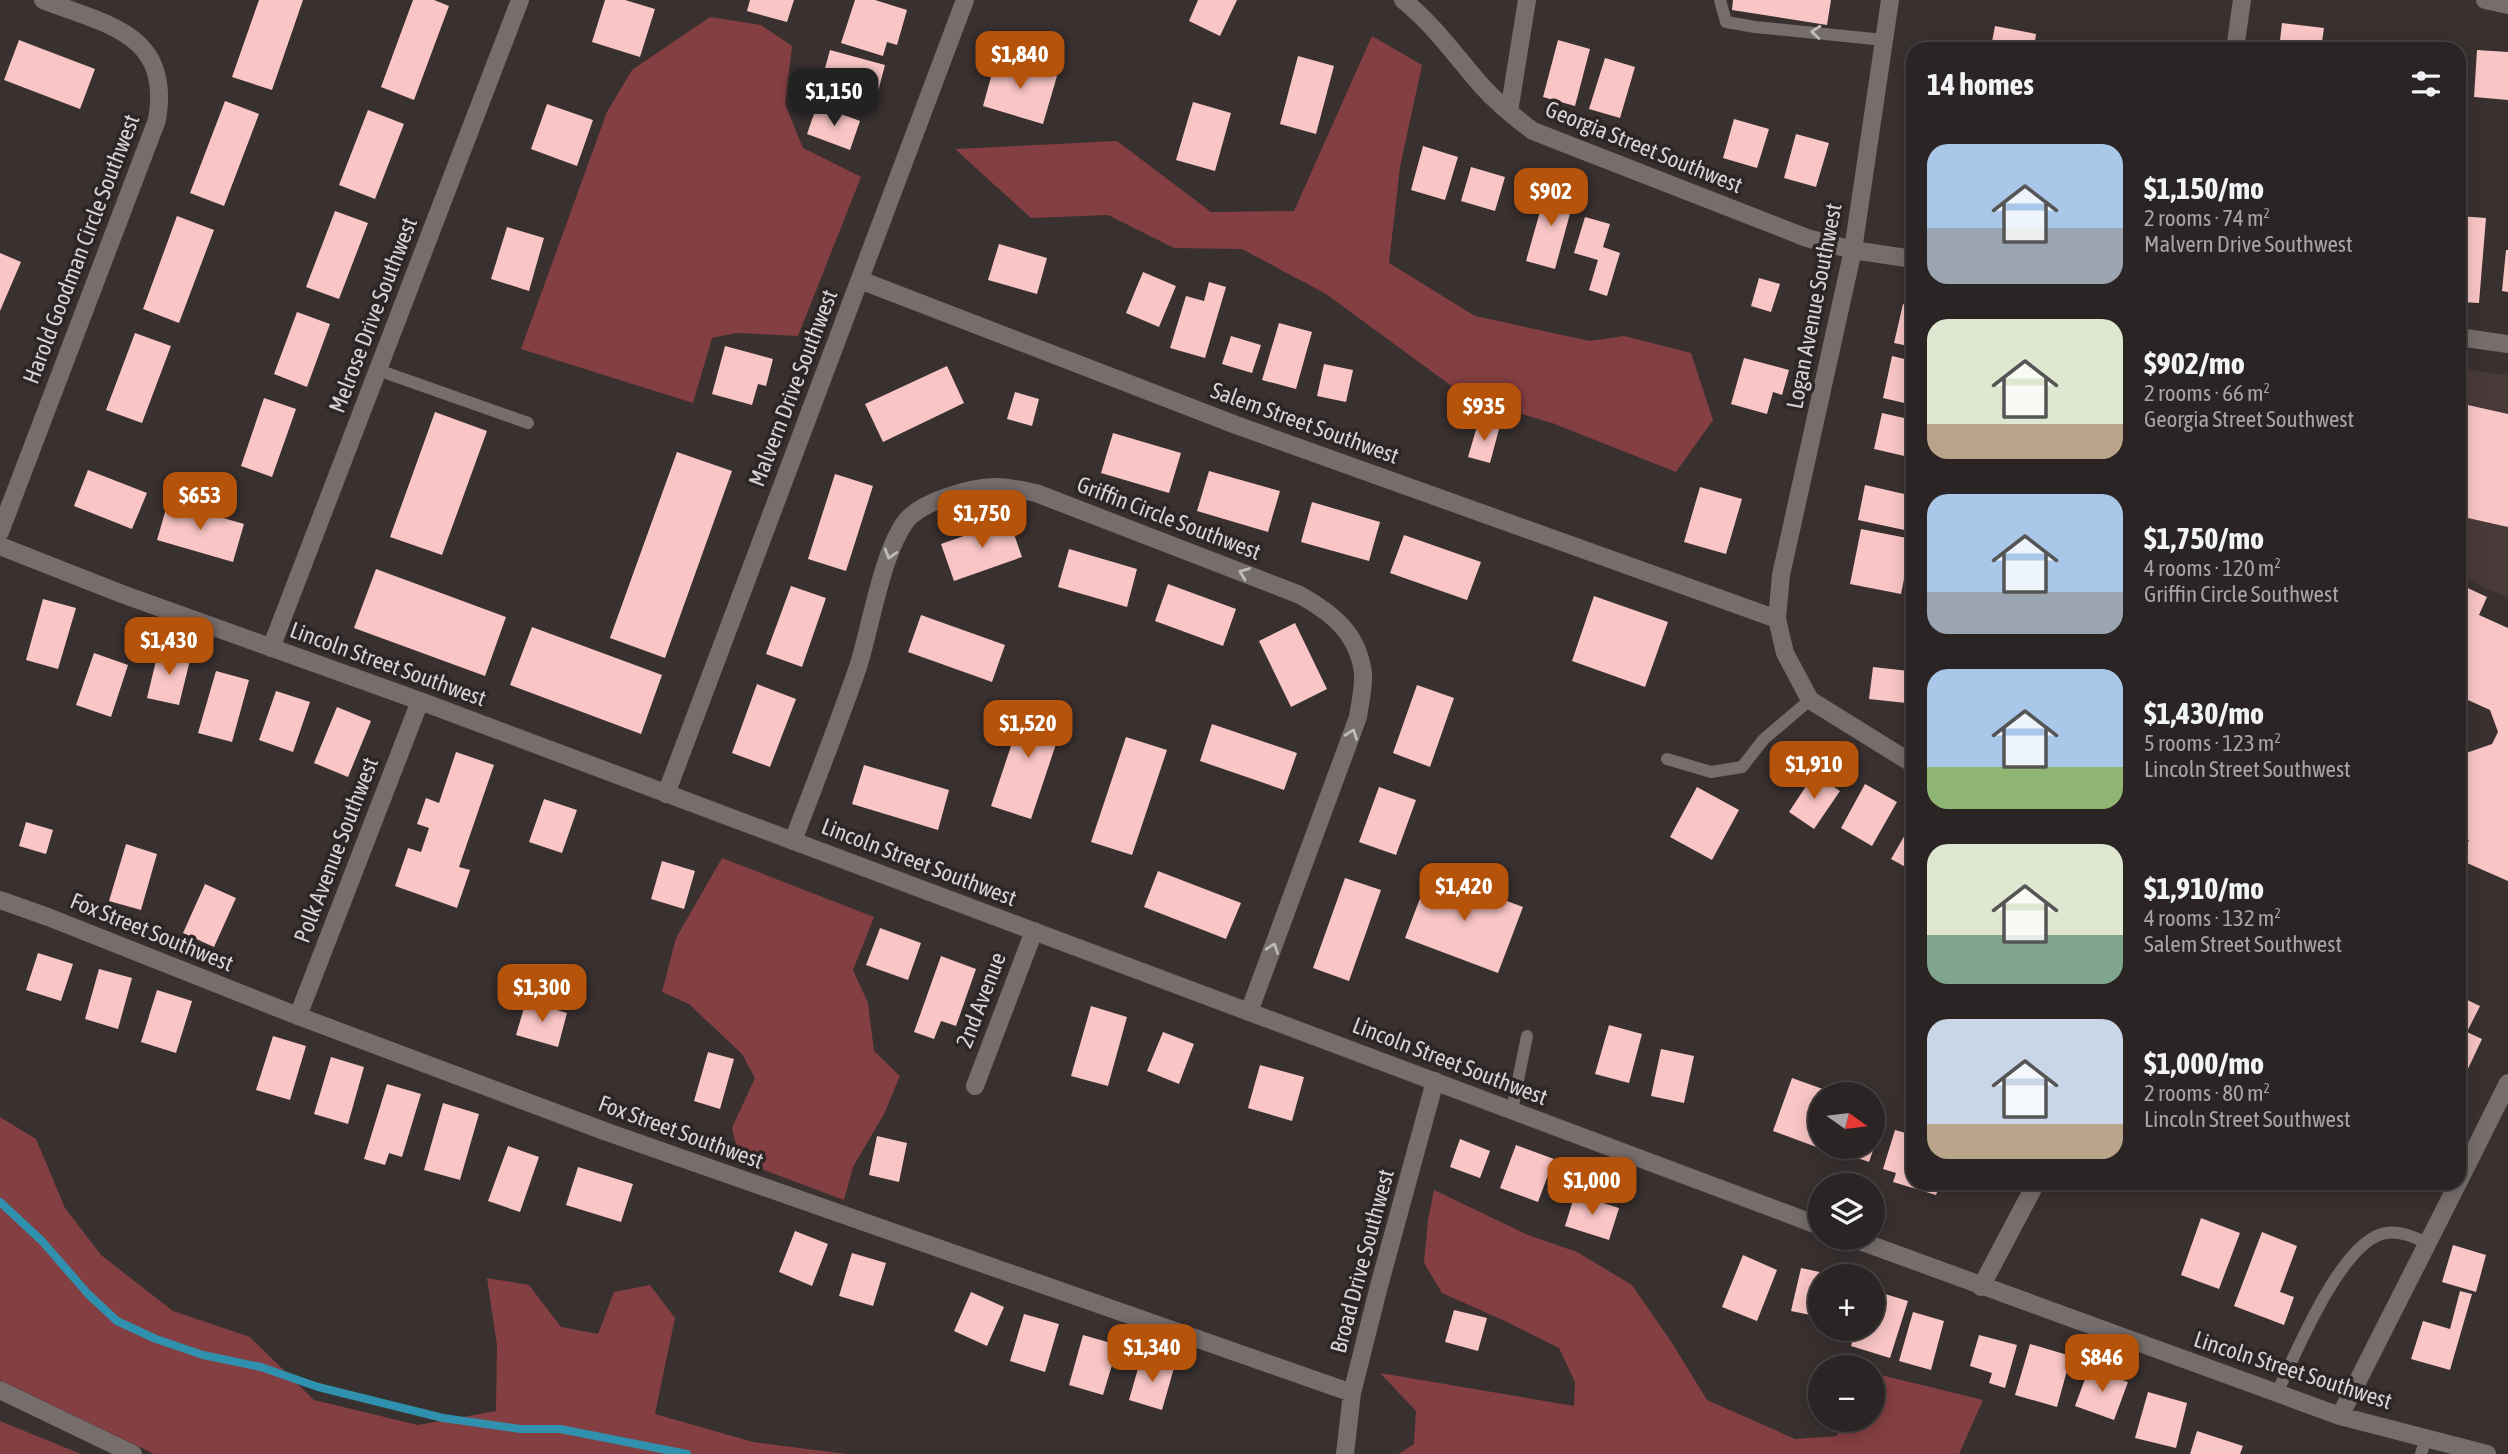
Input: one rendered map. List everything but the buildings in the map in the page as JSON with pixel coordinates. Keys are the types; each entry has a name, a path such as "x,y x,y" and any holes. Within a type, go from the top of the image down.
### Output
{"street":[{"name":"Harold Goodman Circle Southwest","path":"0,532 157,120 160,103 157,71 148,53 136,40 108,25 43,0"},
{"name":"Melrose Drive Southwest","path":"271,648 520,0"},
{"name":"Malvern Drive Southwest","path":"666,794 965,0"},
{"name":"Georgia Street Southwest","path":"1403,0 1422,15 1483,86 1533,131 1807,238 1853,250 1906,258"},
{"path":"1509,112 1527,0"},
{"name":"Logan Avenue Southwest","path":"1777,619 1781,575 1853,250 1890,0"},
{"path":"2236,42 2242,0"},
{"path":"2485,0 2508,5"},
{"name":"Salem Street Southwest","path":"860,280 1237,425 1777,619"},
{"path":"2466,338 2508,344"},
{"name":"Griffin Circle Southwest","path":"793,841 858,666 893,543 907,519 926,505 952,495 991,487 1014,488 1035,493 1300,595 1324,608 1345,626 1358,653 1363,674 1358,717 1249,1012"},
{"name":"Lincoln Street Southwest","path":"0,546 122,594 420,701 1808,1221"},
{"path":"1777,619 1785,653 1810,700 1906,760"},
{"name":"Polk Avenue Southwest","path":"298,1016 420,701"},
{"name":"Fox Street Southwest","path":"0,900 298,1016 621,1137 1352,1393"},
{"name":"2nd Avenue","path":"975,1086 1034,931"},
{"name":"Broad Drive Southwest","path":"1345,1454 1352,1393 1378,1286 1435,1081"},
{"path":"2466,1166 2508,1083"},
{"path":"1981,1287 2032,1190"},
{"path":"2340,1416 2454,1190"},
{"name":"Lincoln Street Southwest","path":"1883,1250 2423,1446 2487,1454"},
{"path":"0,1390 133,1454"}],"lane":[{"path":"1720,0 1726,22 1884,40"},
{"path":"378,370 528,423"},
{"path":"1667,759 1711,772 1742,767 1764,739 1810,700"},
{"path":"1512,1110 1527,1036"},
{"path":"2277,1393 2310,1323 2346,1261 2365,1243 2384,1233 2404,1233 2427,1243"}],"shaded area":[{"path":"710,17 761,25 792,46 785,104 803,148 861,177 798,336 736,333 712,338 693,403 521,349 607,112 632,70"},
{"path":"1372,36 1422,65 1400,167 1389,263 1475,316 1590,341 1624,336 1691,353 1713,420 1676,472 1552,423 1468,398 1326,294 1242,249 1174,248 1108,215 1031,218 955,149 1117,141 1211,212 1294,211"},
{"path":"2466,370 2508,375 2508,598 2466,579"},
{"path":"722,858 874,917 853,970 868,1003 874,1051 900,1076 884,1114 853,1167 844,1200 740,1161 732,1128 755,1078 742,1054 689,1004 662,992 676,938"},
{"path":"0,1117 36,1139 65,1208 101,1255 173,1311 250,1337 314,1400 418,1425 496,1411 497,1345 487,1278 529,1285 561,1327 598,1334 614,1292 650,1285 675,1318 655,1414 753,1442 847,1454 154,1454 0,1380"},
{"path":"1434,1190 1528,1235 1577,1252 1632,1285 1707,1400 1795,1439 1837,1436 1839,1432 1885,1432 1885,1376 1983,1400 1959,1454 1398,1454 1414,1444 1416,1411 1380,1373 1574,1406 1575,1382 1559,1348 1442,1293 1424,1263"},
{"path":"0,1421 81,1454 0,1454"}],"waterway":[{"path":"0,1202 42,1241 88,1294 117,1321 156,1339 203,1355 261,1367 318,1387 443,1418 521,1429 560,1429 687,1454"}]}
